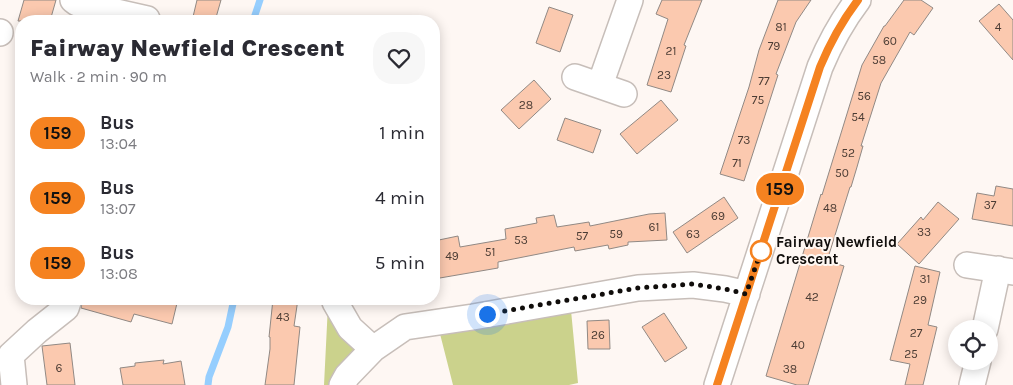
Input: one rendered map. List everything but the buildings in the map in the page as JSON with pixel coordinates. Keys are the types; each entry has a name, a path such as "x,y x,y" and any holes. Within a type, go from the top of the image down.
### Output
{"street":[{"path":"73,0 77,3 149,13"},
{"path":"600,85 630,0"},
{"path":"717,385 820,67 831,41 846,15 858,0"},
{"path":"575,77 624,94"},
{"path":"967,265 1006,271 988,320"},
{"path":"342,385 347,376 373,349 405,327 638,288 693,284 746,294"},
{"path":"14,385 11,355 66,308 67,305"},
{"path":"337,305 350,328 373,349"},
{"path":"972,385 976,370"}],"green space":[{"path":"570,300 578,383 569,385 453,385 437,322"},
{"path":"328,305 373,349 342,385 324,385"}],"waterway":[{"path":"255,15 260,0"},
{"path":"208,385 209,377 228,327 233,305"}],"bus line":[{"name":"159","path":"717,385 820,67 831,41 846,15 858,0"}],"place":[{"name":"Fairway Newfield Crescent","path":"761,251"}],"route":[{"path":"487,314 638,288 693,284 746,294 761,251"}]}
